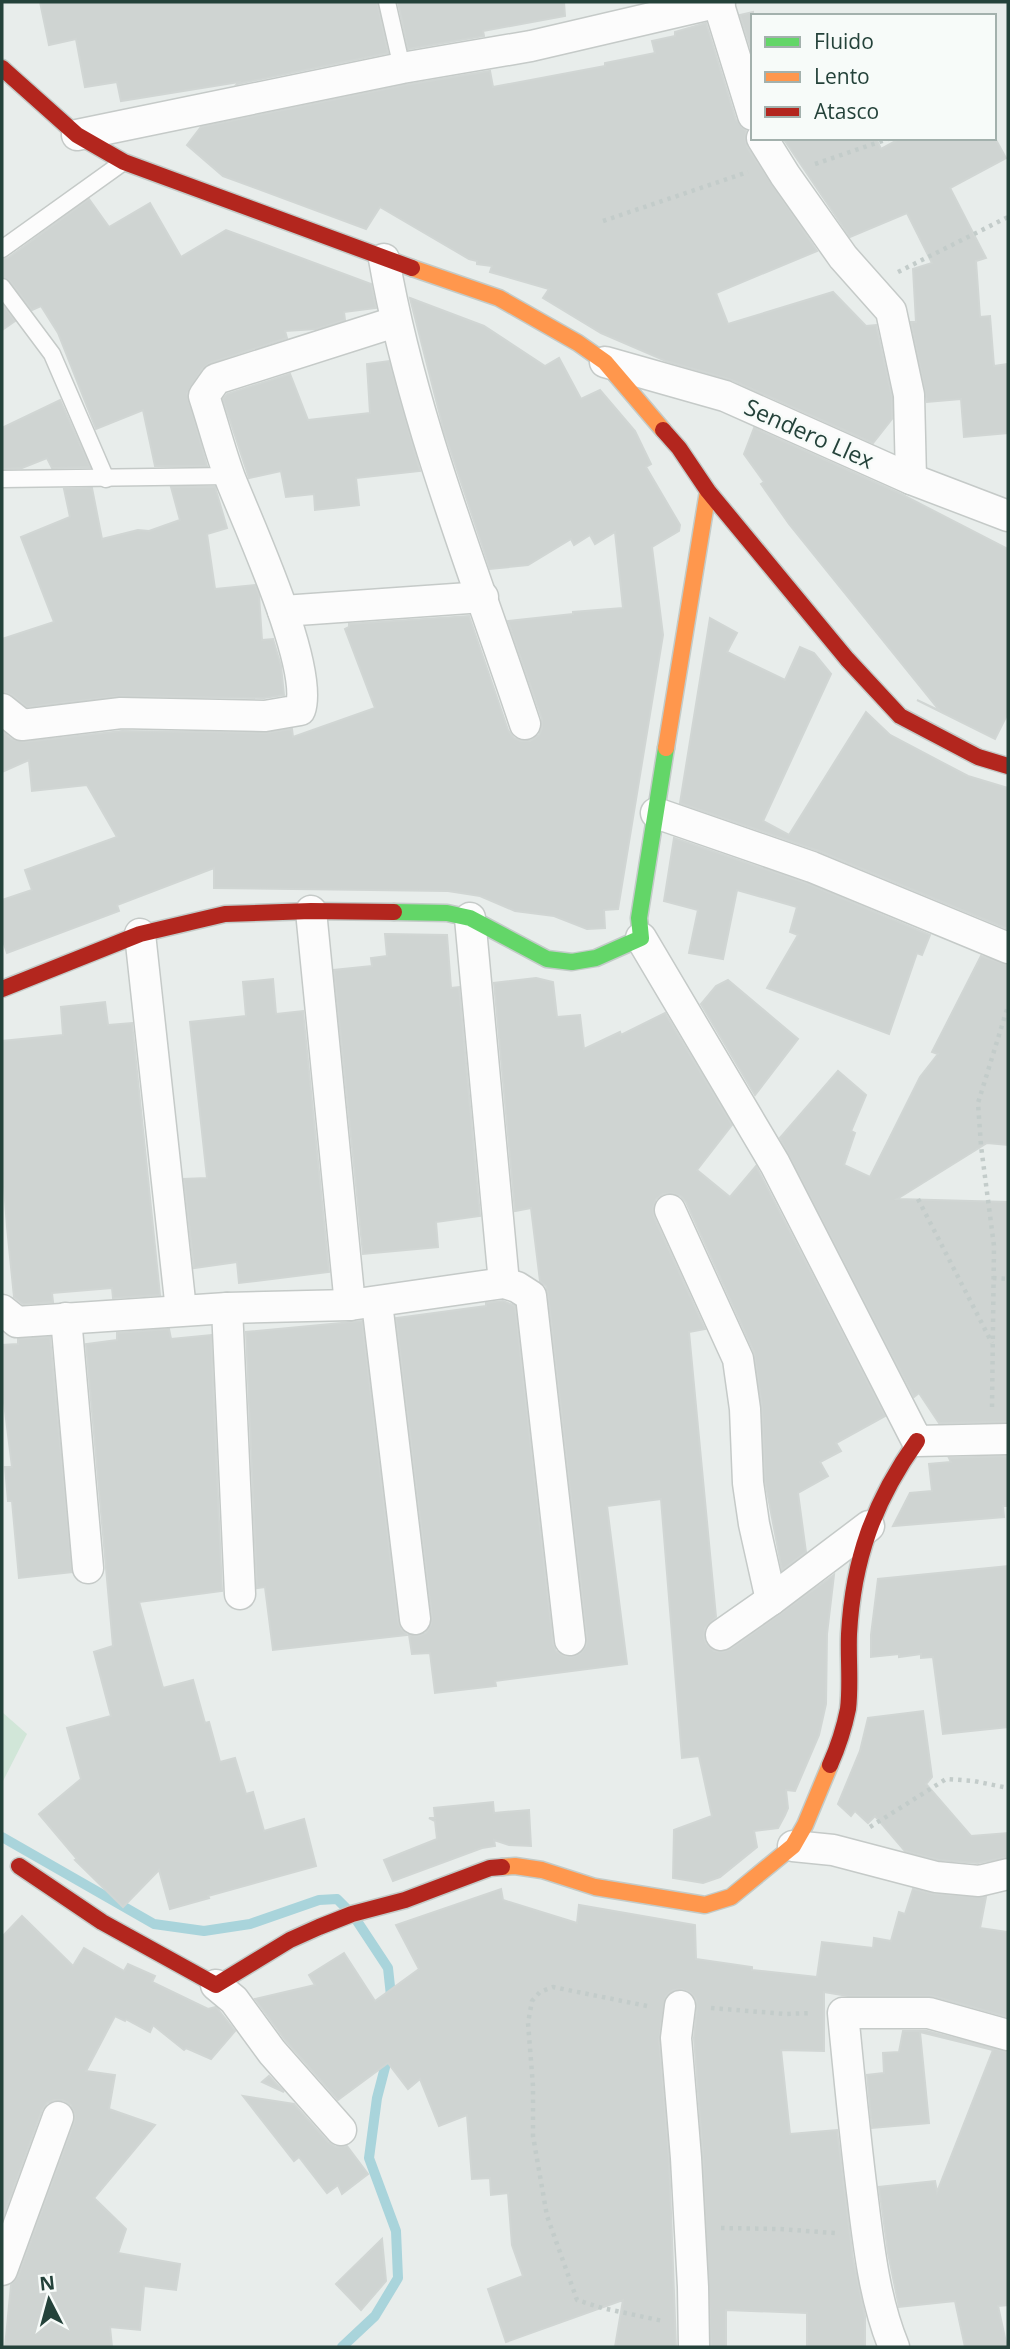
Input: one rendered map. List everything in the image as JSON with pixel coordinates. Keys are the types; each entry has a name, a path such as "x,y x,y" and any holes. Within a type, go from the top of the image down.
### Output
{"street":[{"path":"77,135 402,68 531,46 719,2 751,109"},
{"path":"2,68 77,135 124,162 384,259 499,298 578,343 605,362 679,448 708,491 848,659 900,716 978,757 1008,766"},
{"path":"774,159 843,257 891,312 909,395 911,479"},
{"path":"384,259 395,322 448,506 525,724"},
{"path":"2,709 22,725 121,713 265,716 300,710 304,699 302,680 283,611 229,475 204,396 216,379 395,322"},
{"name":"Sendero Llex","path":"605,362 725,396 911,479 1008,516"},
{"path":"708,491 639,918 641,938 775,1164 917,1441"},
{"path":"283,611 482,597"},
{"path":"656,813 812,867 1008,948"},
{"path":"2,989 141,934 225,914 311,911 447,913 470,918 547,959 572,962 596,958 641,938"},
{"path":"311,911 364,1304 415,1619"},
{"path":"470,918 504,1283"},
{"path":"141,934 181,1310"},
{"path":"670,1210 738,1359 745,1409 748,1483 771,1600"},
{"path":"2,1310 16,1322 181,1310 364,1304 504,1283 517,1287 531,1296 570,1640"},
{"path":"227,1308 240,1594"},
{"path":"66,1318 88,1568"},
{"path":"917,1441 1000,1439"},
{"path":"216,1985 290,1940 352,1913 405,1900 490,1868 528,1868 595,1887 705,1905 731,1897 793,1846 805,1825 840,1742 848,1707 849,1634 855,1581 869,1526 894,1473 917,1441"},
{"path":"721,1635 869,1526"},
{"path":"793,1846 833,1850 936,1877 979,1881 1008,1874"},
{"path":"19,1866 102,1922 216,1985 234,2000 272,2052 341,2130"},
{"path":"680,2006 676,2038 686,2158 694,2338"},
{"path":"894,2347 879,2298 867,2235 842,2013 929,2013 1008,2035"},
{"path":"2,2270 58,2117"}],"lane":[{"path":"387,2 402,68"},
{"path":"2,250 124,162"},
{"path":"2,287 52,354 106,479"},
{"path":"2,479 229,475"}],"path":[{"path":"603,221 774,159 880,140"},
{"path":"868,285 1008,217"},
{"path":"1000,1439 992,1343 994,1246 978,1102 1008,1006"},
{"path":"918,1199 992,1343"},
{"path":"993,1278 1008,1279"},
{"path":"833,1850 946,1779 1008,1788"},
{"path":"694,2338 670,2322 577,2300 547,2216 533,2136 533,2086 528,2023 532,2001 540,1992 553,1987 651,2007 680,2006 786,2014 842,2013"},
{"path":"690,2227 867,2235"}],"green space":[{"path":"2,1712 27,1734 2,1783"}],"building":[{"path":"40,2 377,2 388,53 237,84 239,82 121,101 117,82 85,87 76,39 49,45"},
{"path":"398,2 564,2 565,16 483,31 484,36 408,49"},
{"path":"753,12 751,49 740,15"},
{"path":"706,23 736,120 746,131 747,147 817,251 716,293 728,324 833,292 866,326 876,325 892,397 892,419 873,443 732,380 666,361 601,333 543,298 549,289 490,272 492,266 477,264 477,261 469,259 380,207 366,229 223,176 187,145 201,127 405,85 490,71 493,87 605,66 605,63 655,53 652,41 675,36 675,32"},
{"path":"784,140 877,140 881,149 897,140 996,140 1006,158 950,188 986,258 976,261 980,317 990,316 994,366 1008,364 1008,433 964,437 961,399 927,402 911,322 916,322 913,269 932,263 907,213 850,237"},
{"path":"89,199 109,227 150,203 181,257 226,230 371,284 376,308 344,312 345,320 316,329 285,331 287,338 210,363 202,369 187,394 207,466 155,466 143,410 96,429 58,333 41,306 32,310 10,281 2,277 2,259 8,258"},
{"path":"410,298 484,326 545,366 559,358 581,399 600,390 635,431 651,464 646,467 680,525 679,531 652,547 663,635 618,909 604,910 605,928 587,929 554,916 515,911 480,896 448,891 214,888 214,868 117,905 119,911 7,953 2,938 2,900 32,890 25,870 117,837 87,785 32,791 29,760 2,772 2,731 11,739 24,742 122,731 265,733 292,729 293,737 375,708 345,629 349,624 469,616 508,730 514,738 530,741 539,735 542,719 508,621 623,608 615,532 595,544 590,535 574,545 571,539 528,565 490,569 444,431"},
{"path":"2,304 15,321 2,330"},
{"path":"389,361 420,471 356,478 359,505 315,510 314,494 286,497 281,471 249,478 223,399 227,394 290,374 308,420 370,413 367,364"},
{"path":"60,400 90,467 52,468 47,458 22,468 2,469 2,428"},
{"path":"754,428 899,493 1008,549 1008,713 995,739 917,700 940,711 789,524 761,484 764,482 744,454"},
{"path":"171,487 215,487 227,528 207,534 215,589 255,585 259,595 262,640 273,639 281,666 284,695 264,698 121,696 27,707 12,695 2,692 2,639 54,622 21,537 70,517 64,489 92,488 102,539 138,530 149,531 180,520"},
{"path":"710,618 737,633 727,652 785,680 800,647 814,653 831,674 763,821 789,835 866,712 890,735 968,776 1008,788 1008,929 819,851 680,803"},
{"path":"674,838 806,883 930,935 922,955 917,953 889,1034 767,988 798,935 790,932 797,907 737,890 723,959 689,953 698,910 664,901"},
{"path":"385,934 447,935 451,988 459,987 480,1216 436,1222 438,1247 363,1254 334,970 372,966 371,958 387,956"},
{"path":"981,956 1008,965 1008,1145 987,1143 897,1199 1008,1202 1008,1422 939,1423 919,1393 914,1397 780,1138 838,1071 866,1095 851,1131 855,1133 844,1165 870,1177 920,1077 938,1054 932,1052"},
{"path":"536,978 553,982 557,1017 580,1015 584,1049 620,1032 621,1035 665,1013 732,1125 697,1170 730,1197 756,1166 885,1416 836,1443 841,1451 820,1462 828,1476 798,1493 806,1552 782,1570 765,1481 762,1407 754,1352 686,1202 681,1196 672,1193 663,1194 656,1199 654,1217 705,1329 689,1332 716,1617 705,1628 706,1644 714,1651 731,1649 834,1575 827,1634 826,1704 819,1735 795,1791 786,1790 788,1808 778,1828 754,1831 757,1847 720,1877 703,1883 673,1878 674,1830 712,1816 699,1756 682,1758 661,1499 607,1506 627,1664 495,1681 496,1686 435,1693 430,1653 412,1654 409,1635 426,1633 432,1617 396,1318 486,1306 486,1303 503,1301 515,1306 553,1643 556,1651 571,1657 580,1654 586,1646 548,1294 546,1286 540,1281 531,1208 515,1211 494,983"},
{"path":"273,979 276,1014 303,1011 329,1272 239,1283 237,1262 194,1268 184,1179 207,1178 190,1022 246,1016 243,982"},
{"path":"728,980 798,1039 755,1095 701,1004 716,986"},
{"path":"105,1002 108,1025 132,1023 160,1295 113,1298 112,1288 52,1293 53,1302 23,1304 14,1297 7,1227 2,1160 2,1041 63,1035 61,1007"},
{"path":"362,1321 398,1621 407,1635 273,1650 265,1587 257,1588 246,1332"},
{"path":"169,1329 171,1339 211,1335 222,1591 139,1602 163,1688 193,1680 220,1762 235,1758 246,1794 253,1792 264,1831 304,1819 316,1866 170,1909 159,1870 123,1907 75,1860 77,1859 39,1814 81,1779 67,1728 111,1716 94,1652 113,1646 86,1344 117,1340 117,1333"},
{"path":"50,1337 72,1572 19,1578 12,1501 8,1501 5,1467 12,1467 2,1387 2,1345 18,1344 18,1339"},
{"path":"1008,1456 1008,1506 1003,1506 1004,1517 893,1526 910,1493 932,1491 929,1464 951,1462 949,1458"},
{"path":"1008,1566 1008,1727 943,1734 933,1657 921,1658 921,1654 899,1657 899,1654 871,1657 878,1579"},
{"path":"923,1711 932,1777 926,1784 971,1836 1008,1833 1008,1857 978,1863 939,1860 905,1851 875,1816 868,1823 855,1811 851,1816 838,1804 860,1751 868,1718"},
{"path":"493,1802 494,1813 529,1810 531,1846 509,1845 494,1840 495,1846 482,1848 393,1881 384,1860 437,1839 435,1821 429,1818 435,1818 434,1808"},
{"path":"501,1889 503,1900 577,1923 579,1905 695,1925 696,1959 752,1967 752,1970 817,1977 822,1942 873,1948 874,1938 891,1941 899,1912 905,1914 913,1889 934,1894 986,1897 980,1928 1008,1932 1008,2017 933,1996 848,1996 824,1992 824,2051 781,2050 790,2134 837,2130 853,2259 865,2316 865,2347 807,2347 807,2313 726,2310 726,2347 711,2347 703,2157 694,2038 697,2007 696,1999 691,1993 681,1989 673,1990 666,1996 659,2039 669,2159 676,2347 615,2347 623,2300 506,2342 488,2289 523,2276 512,2245 508,2193 491,2195 490,2178 472,2179 467,2115 439,2126 420,2079 408,2089 388,2063 338,2100 286,2041 255,1999 315,1985 309,1975 344,1953 375,2001 419,1969 396,1925"},
{"path":"22,1916 73,1966 84,1948 124,1971 128,1964 155,1976 152,1982 208,2009 216,2007 235,2031 211,2059 186,2048 184,2050 153,2025 150,2032 115,2016 86,2071 115,2075 109,2109 155,2125 94,2198 126,2229 118,2253 180,2264 176,2290 144,2286 140,2330 110,2327 112,2347 5,2347 11,2285 18,2276 75,2115 71,2105 63,2100 47,2103 42,2110 2,2220 2,1937"},
{"path":"903,2031 927,2031 1008,2052 1008,2305 998,2306 1007,2347 965,2347 955,2301 899,2307 879,2187 935,2181 937,2192 993,2050 920,2032 929,2123 872,2128 867,2075 884,2073 883,2053 899,2052"},
{"path":"269,2076 284,2092 262,2082"},
{"path":"243,2096 294,2104 328,2142 336,2147 347,2146 368,2174 342,2194 338,2185 327,2193 299,2157 294,2161"},
{"path":"382,2239 386,2281 361,2310 336,2284"}],"waterway":[{"path":"2,1837 154,1924 204,1931 250,1924 319,1900 337,1899 347,1909"},
{"path":"357,1921 388,1968 392,2005"},
{"path":"342,2347 375,2316 398,2278 396,2231 369,2158 377,2098 389,2052"}],"traffic: fast":[{"path":"394,912 447,913 470,918 547,959 572,962 596,958 641,938 639,918 666,748"}],"traffic: slow":[{"path":"412,268 499,298 578,343 605,362 663,430"},
{"path":"666,748 708,491"},
{"path":"502,1867 542,1870 595,1887 705,1905 731,1897 793,1846 805,1825 830,1765"}],"traffic: jam":[{"path":"2,68 77,135 124,162 412,268"},
{"path":"663,430 679,448 708,491 847,659 900,716 978,757 1008,766"},
{"path":"2,989 140,934 225,914 394,912"},
{"path":"830,1765 848,1709 851,1607 861,1556 868,1532 889,1486 917,1441"},
{"path":"19,1866 102,1922 216,1985 290,1940 319,1927 352,1914 405,1900 490,1868 502,1867"}]}
